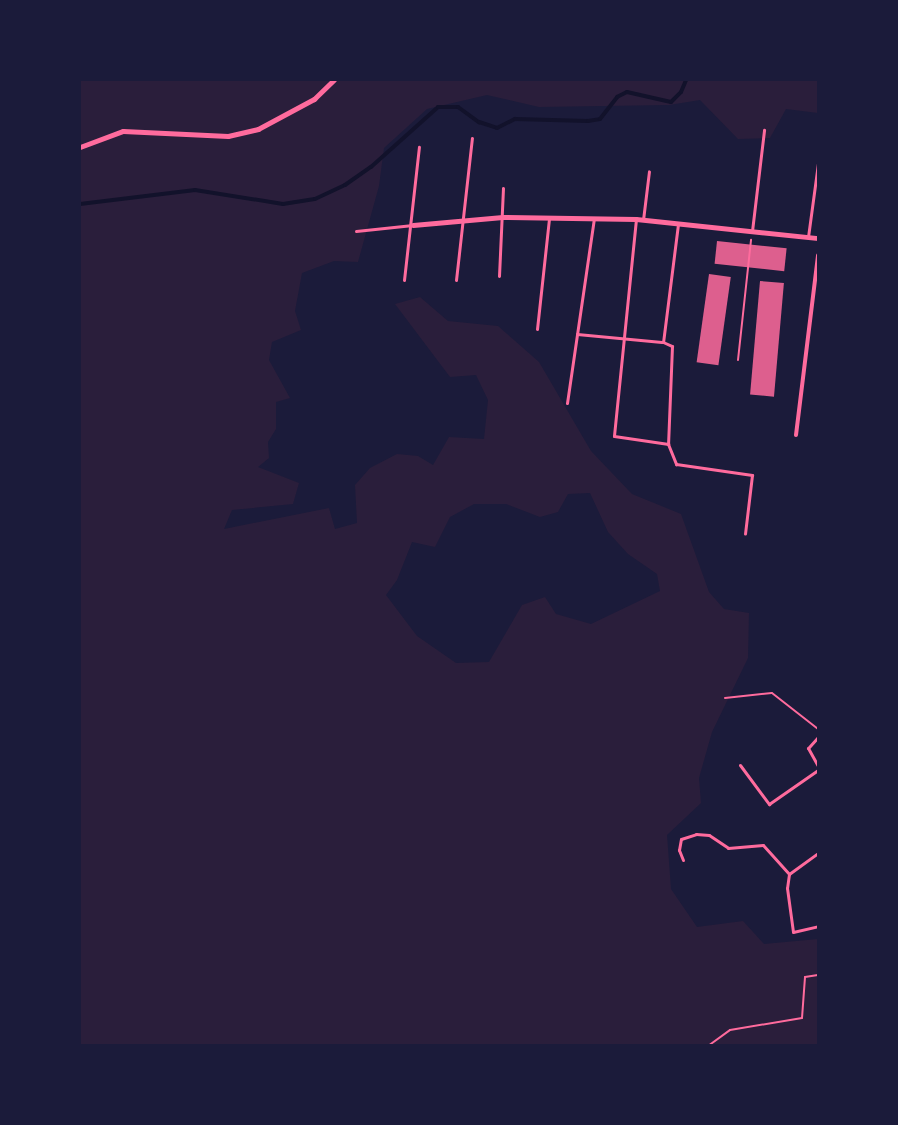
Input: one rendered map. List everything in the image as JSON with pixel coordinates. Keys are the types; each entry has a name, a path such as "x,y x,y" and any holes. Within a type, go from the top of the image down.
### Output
{"street":[{"path":"80,147 132,130 228,136 258,129 314,99 334,80"},
{"path":"413,225 502,218 640,220 819,238"},
{"path":"796,435 819,255"}],"lane":[{"path":"752,231 764,130"},
{"path":"456,280 472,138"},
{"path":"404,280 413,225 419,147"},
{"path":"808,237 819,163"},
{"path":"649,171 623,338 614,436 668,444"},
{"path":"499,276 503,188"},
{"path":"537,329 549,219"},
{"path":"567,403 594,219"},
{"path":"663,342 679,223"},
{"path":"356,231 413,225"},
{"path":"578,334 663,342 672,346 668,444 676,464 752,475 745,534"},
{"path":"740,765 769,804 819,768 808,748 819,737"},
{"path":"683,860 679,850 681,839 710,835 729,848 763,845 789,874"},
{"path":"819,853 789,874 787,888 792,932 819,926"}],"path":[{"path":"738,360 752,231"},
{"path":"725,698 771,693 819,729"},
{"path":"708,1046 730,1030 802,1018 805,977 819,975"}],"shaded area":[{"path":"80,80 818,80 818,113 786,109 770,138 738,139 700,100 669,105 539,107 487,95 427,109 384,148 379,186 358,262 334,261 302,273 295,311 301,330 272,342 269,360 290,398 276,402 276,429 268,442 269,458 258,467 299,483 293,504 232,510 224,529 329,508 335,529 357,523 355,485 370,468 397,454 418,456 433,465 449,437 484,439 488,400 476,375 450,377 395,304 420,297 448,321 498,326 539,362 591,451 632,494 681,514 709,592 724,609 749,613 748,658 712,732 699,778 701,803 667,835 671,889 697,927 743,921 764,944 818,939 818,1045 80,1045","holes":["590,493 608,532 628,554 657,574 660,591 591,624 556,614 545,597 522,605 489,662 456,663 417,636 386,595 397,580 412,542 435,547 450,517 474,504 506,504 540,517 558,512 568,494"]}],"building":[{"path":"717,241 787,248 784,271 715,264"},
{"path":"709,274 731,277 718,365 697,362"},
{"path":"760,281 784,283 774,397 750,395"}],"waterway":[{"path":"80,204 195,190 283,204 315,199 345,185 371,167 438,107 458,107 479,122 497,128 515,119 588,121 600,119 617,97 627,92 671,102 681,92 686,80"}]}
